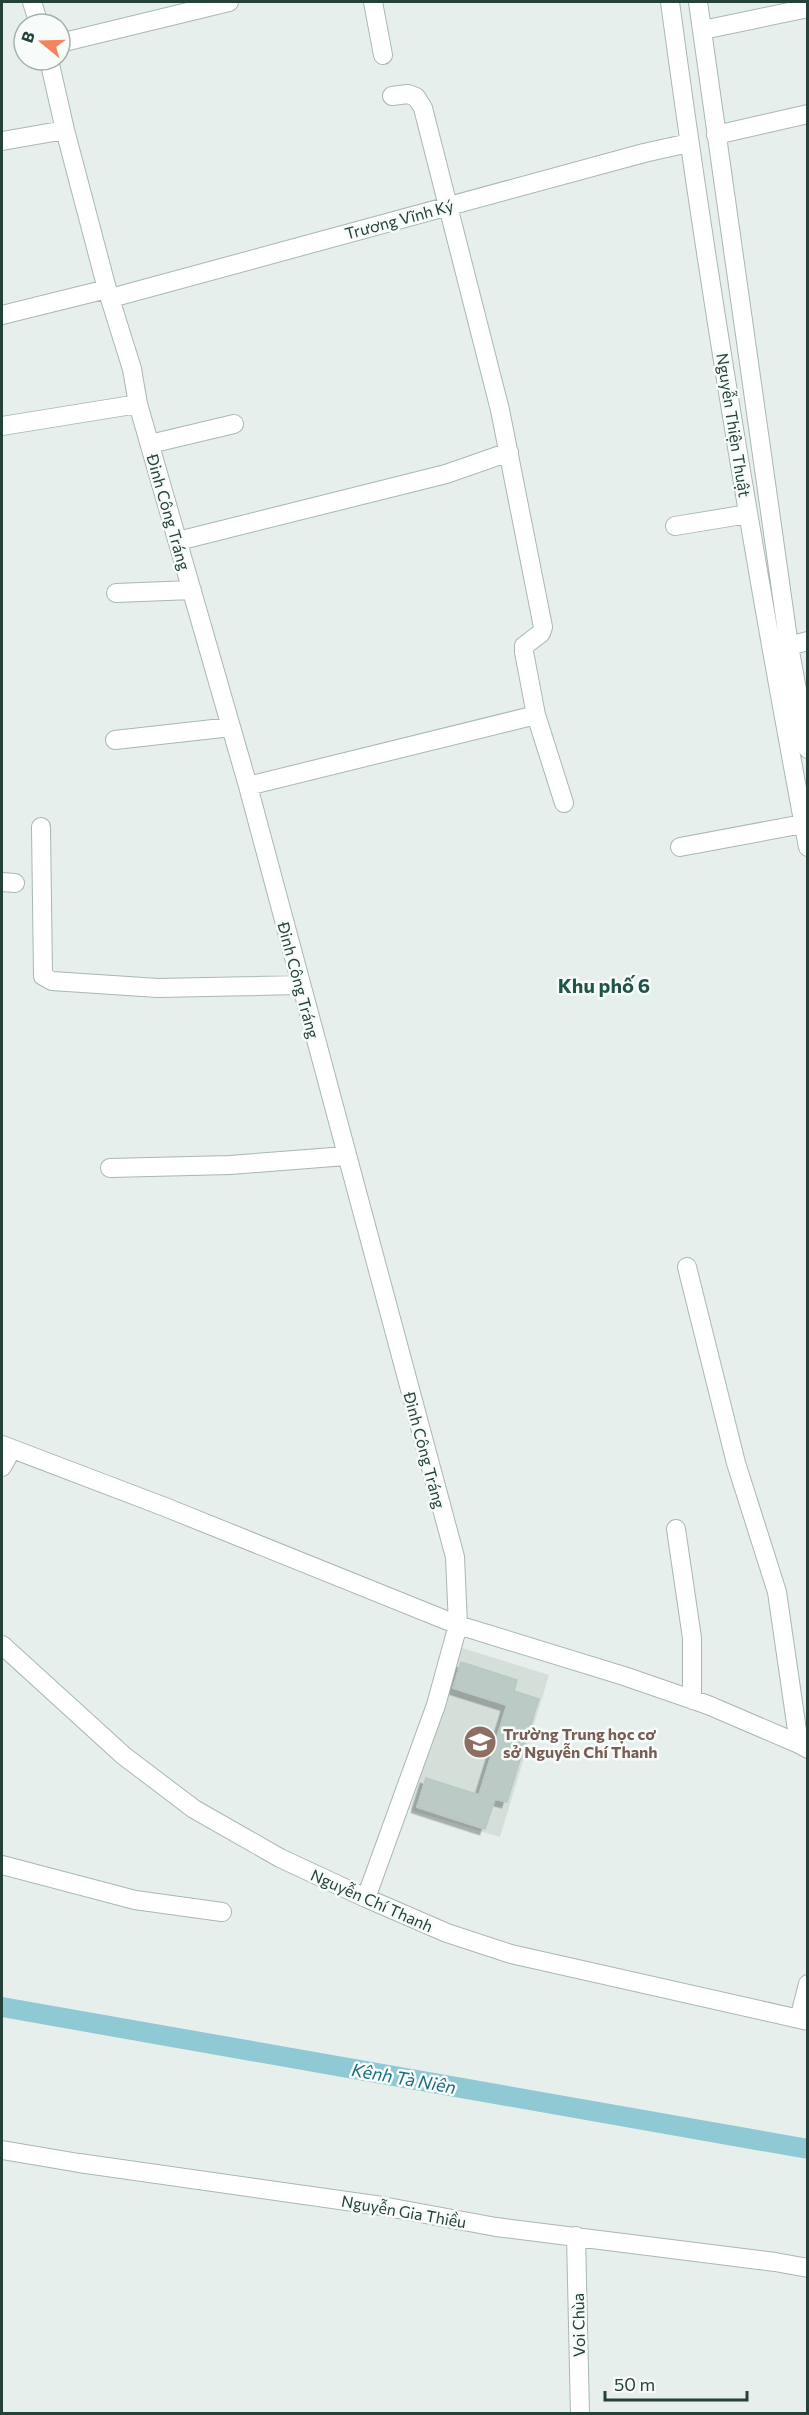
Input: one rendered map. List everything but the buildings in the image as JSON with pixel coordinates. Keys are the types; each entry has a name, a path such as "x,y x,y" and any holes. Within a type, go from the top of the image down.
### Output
{"street":[{"path":"72,40 229,2"},
{"path":"373,2 382,55"},
{"name":"Nguyễn Thiện Thuật","path":"670,2 689,143 764,614 807,847"},
{"name":"Nguyễn Thiện Thuật","path":"698,2 789,646 807,749"},
{"path":"703,30 807,8"},
{"name":"Đinh Công Tráng","path":"52,72 109,293 132,369 138,404 248,786 455,1557 458,1625 436,1705 366,1898"},
{"path":"392,96 408,94 421,101 509,452 543,627 541,633 524,646 536,715 564,803"},
{"path":"716,135 807,114"},
{"path":"2,141 65,130"},
{"name":"Trương Vĩnh Ký","path":"2,315 109,293 689,143"},
{"path":"2,426 138,404"},
{"path":"150,444 234,424"},
{"path":"178,541 446,474 509,452"},
{"path":"675,525 748,514"},
{"path":"116,593 192,590"},
{"path":"789,646 807,642"},
{"path":"248,786 536,715"},
{"path":"115,740 231,727"},
{"path":"680,847 803,824"},
{"path":"41,827 43,976 52,981 158,988 301,985"},
{"path":"110,1168 230,1165 346,1155"},
{"path":"687,1267 736,1463 777,1592 803,1747"},
{"path":"2,1467 7,1447 165,1507 458,1625 692,1700 803,1747"},
{"path":"676,1529 692,1638 692,1700"},
{"name":"Nguyễn Chí Thanh","path":"2,1646 124,1756 194,1809 280,1858 447,1933 512,1954 803,2020"},
{"path":"2,1865 135,1900 222,1912"},
{"path":"803,2020 807,1984"},
{"name":"Nguyễn Gia Thiều","path":"2,2150 382,2206 496,2227 763,2260 807,2268"},
{"name":"Voi Chùa","path":"576,2236 580,2414"}],"shaded area":[{"name":"Trường Trung học cơ sở Nguyễn Chí Thanh","path":"459,1647 549,1675 500,1837 410,1810"}],"waterway":[{"name":"Kênh Tà Niên","path":"2,2007 808,2149"}],"place":[{"name":"Trường Trung học cơ sở Nguyễn Chí Thanh","path":"480,1742"}],"district":[{"name":"Khu phố 6","path":"604,985"}]}
